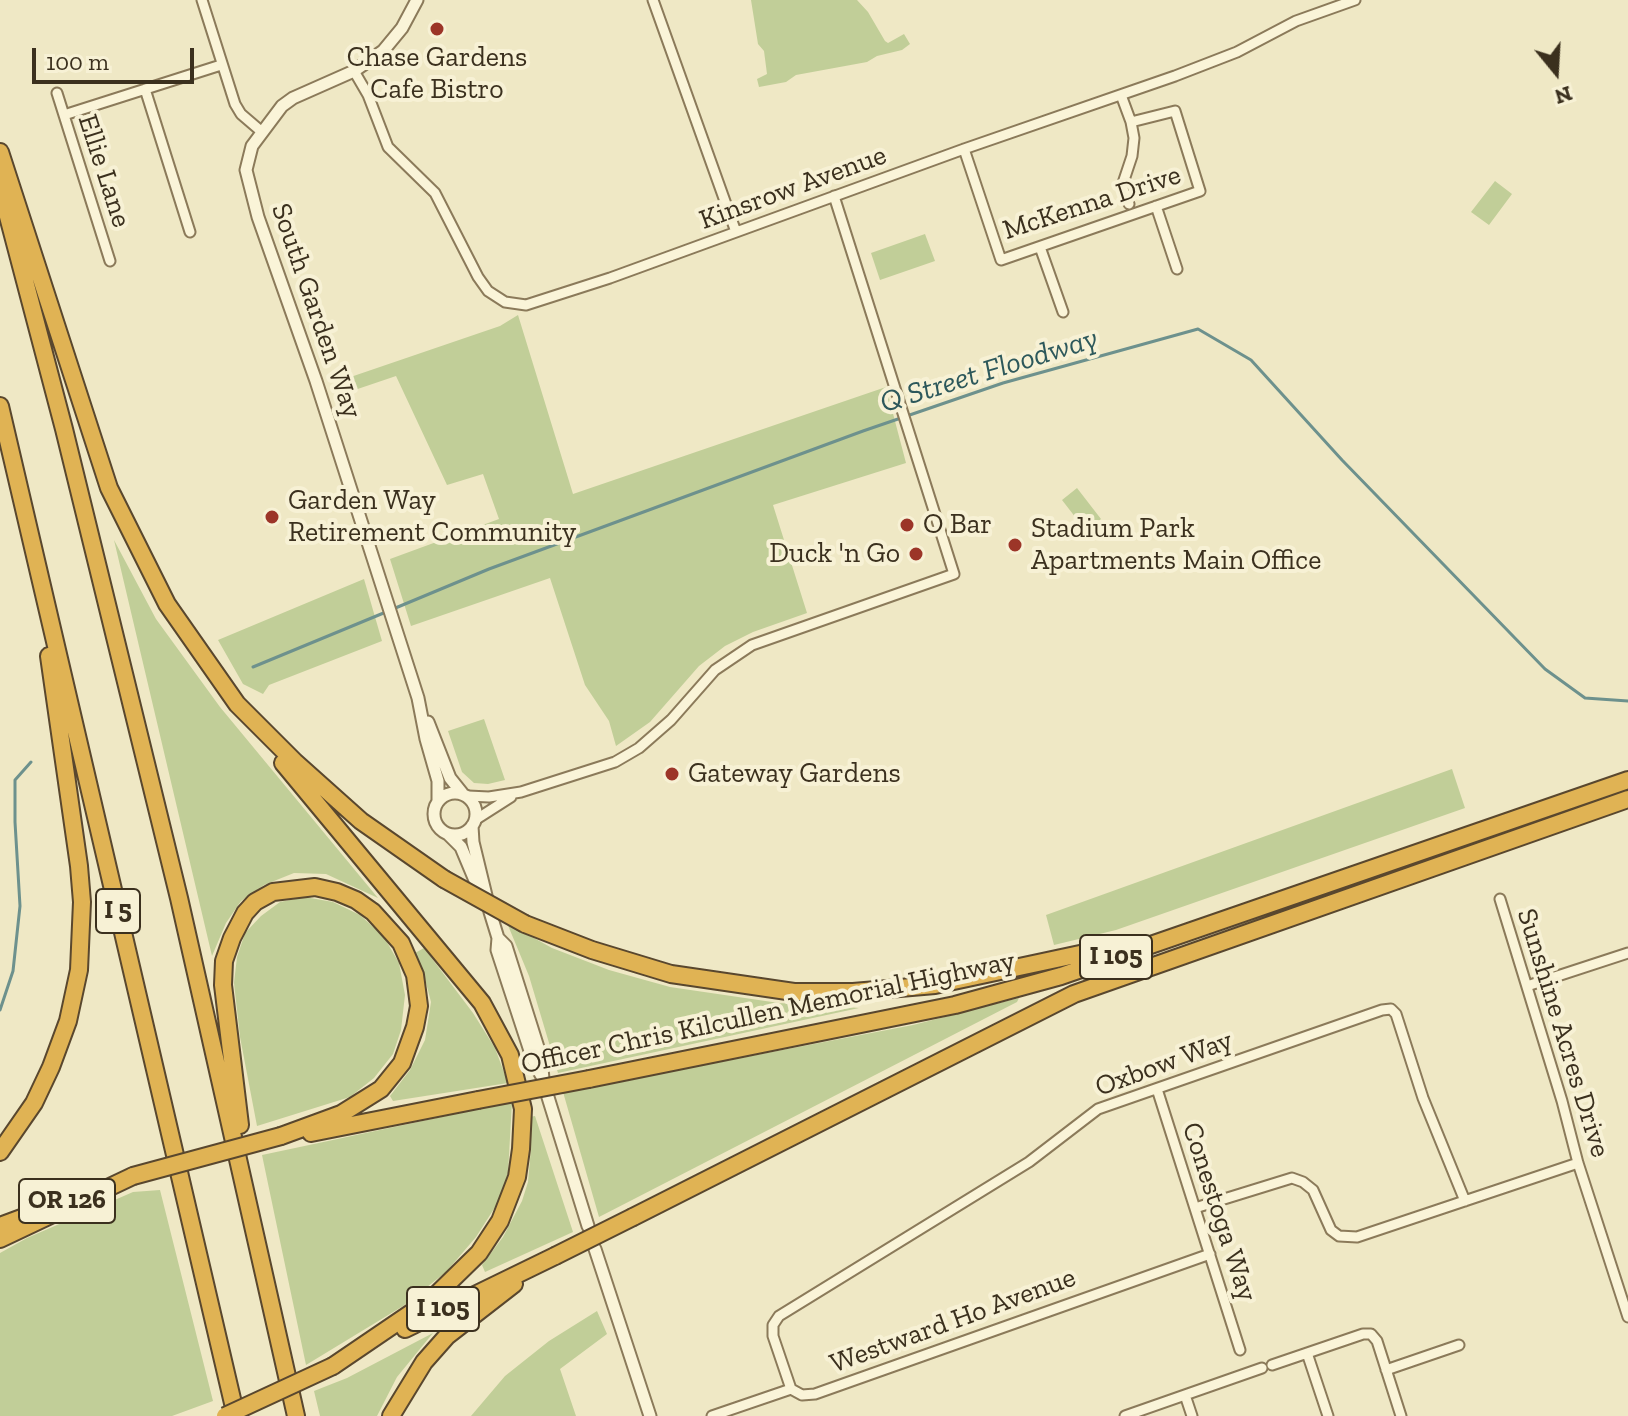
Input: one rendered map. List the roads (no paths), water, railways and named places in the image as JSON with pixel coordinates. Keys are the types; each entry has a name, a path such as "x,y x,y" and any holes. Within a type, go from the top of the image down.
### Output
{"highway":[{"path":"0,152 109,488 167,604 257,732 474,993 502,1038 514,1066 521,1093 523,1121 517,1177 492,1235 449,1285 333,1366"},
{"name":"I 5","path":"0,186 64,429 175,883 296,1416"},
{"name":"I 5","path":"0,406 236,1416"},
{"path":"0,1152 34,1103 51,1067 68,1021 79,970 79,866 39,575"},
{"path":"237,704 361,821 444,879 525,924 592,950 671,974 794,992 853,992 950,983 1209,924"},
{"name":"Officer Chris Kilcullen Memorial Highway","path":"0,1226 133,1176 281,1136 589,1079 955,1005 1061,976 1628,780"},
{"name":"Officer Chris Kilcullen Memorial Highway","path":"225,1416 555,1256 1074,994 1628,799"},
{"path":"251,1210 223,985 224,961 245,913 255,902 273,892 315,887 356,900 388,926 409,958 415,975 419,1006 411,1044 402,1063 381,1089 341,1114 281,1136"},
{"path":"0,1239 133,1176"},
{"path":"391,1416 424,1362 447,1336 486,1304 555,1256"},
{"path":"211,1310 225,1416"}],"street":[{"path":"202,0 221,65 241,114 262,132"},
{"name":"South Garden Way","path":"417,0 402,28 383,51 354,71 293,98 273,116 248,155 248,186 421,707 450,778 475,807 473,842 498,938 497,950 533,1060 543,1079 541,1057 506,946 498,938"},
{"path":"653,0 736,232"},
{"name":"Kinsrow Avenue","path":"354,71 368,95 388,147 435,193 488,291 505,302 526,305 1121,95 1228,55 1296,21 1355,0"},
{"path":"64,115 221,65"},
{"path":"145,89 190,232"},
{"name":"Ellie Lane","path":"57,93 110,261"},
{"path":"1121,95 1134,138 1132,156 1122,186 1129,204"},
{"name":"McKenna Drive","path":"964,149 1001,260 1200,191 1175,111 1131,122"},
{"path":"438,801 449,793 489,797 521,792 615,762 639,748 671,720 715,670 752,645 954,574 834,196"},
{"path":"1156,206 1177,269"},
{"path":"1040,247 1063,312"},
{"name":"South Garden Way","path":"421,707 438,781 435,820 448,834"},
{"path":"448,834 462,834 521,792"},
{"path":"448,834 461,847 490,912"},
{"name":"Sunshine Acres Drive","path":"1500,899 1578,1163 1628,1317"},
{"path":"1527,986 1628,953"},
{"name":"Oxbow Way","path":"791,1389 773,1330 775,1320 783,1311 1029,1162 1098,1109 1391,1009 1396,1014 1423,1098 1465,1201"},
{"name":"Conestoga Way","path":"1157,1089 1240,1350"},
{"path":"547,1094 588,1226"},
{"path":"1195,1208 1292,1178 1313,1190 1331,1230 1339,1236 1352,1238 1578,1163"},
{"path":"595,1249 650,1416"},
{"name":"Westward Ho Avenue","path":"712,1416 791,1389 802,1395 815,1394 1210,1254"},
{"path":"1125,1416 1368,1333 1375,1337 1401,1416"},
{"path":"1386,1370 1459,1345"},
{"path":"1307,1353 1328,1416"},
{"path":"1185,1395 1192,1416"}],"waterway":[{"name":"Q Street Floodway","path":"393,609 489,569 863,431 1003,383 1198,329 1251,360 1342,460 1545,669 1585,698 1628,701"},
{"name":"Q Street Floodway","path":"253,667 386,612"},
{"name":"Q Street Floodway","path":"0,1010 13,971 20,906 15,780 31,762"}],"place":[{"name":"Chase Gardens Cafe Bistro","path":"437,29"},
{"name":"Garden Way Retirement Community","path":"272,517"},
{"name":"O Bar","path":"907,525"},
{"name":"Stadium Park Apartments Main Office","path":"1015,545"},
{"name":"Duck 'n Go","path":"916,554"},
{"name":"Gateway Gardens","path":"672,774"}]}
